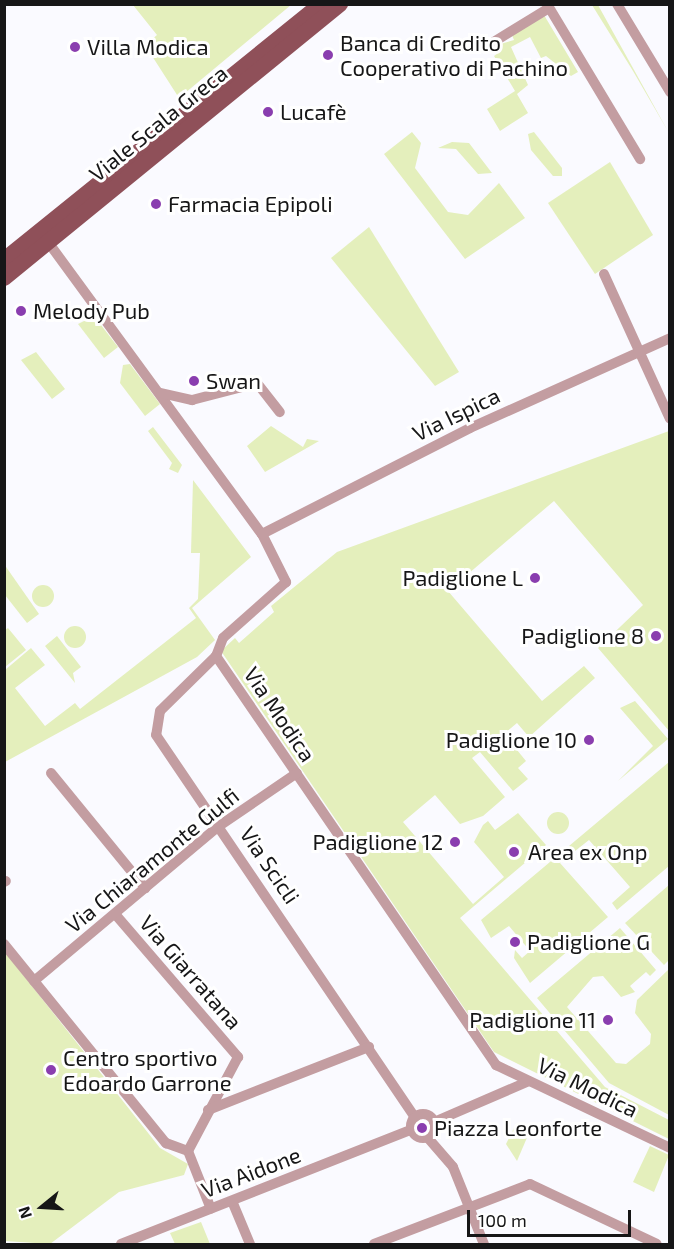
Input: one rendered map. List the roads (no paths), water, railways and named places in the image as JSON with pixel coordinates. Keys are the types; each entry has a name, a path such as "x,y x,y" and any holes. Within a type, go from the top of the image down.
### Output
{"main road":[{"name":"Viale Scala Greca","path":"4,260 321,4"},
{"name":"Viale Scala Greca","path":"4,278 340,4"}],"street":[{"path":"617,4 669,92"},
{"path":"492,43 548,6 640,159"},
{"name":"Via Modica","path":"48,242 161,393 262,534 286,582 223,638 216,656 496,1065 669,1148"},
{"path":"604,274 669,418"},
{"name":"Via Ispica","path":"262,534 470,428 669,338"},
{"path":"161,393 192,400 257,383 280,412"},
{"name":"Via Scicli","path":"216,656 160,711 156,735 415,1117"},
{"path":"51,773 145,888"},
{"name":"Via Chiaramonte Gulfi","path":"34,981 219,826 297,773"},
{"name":"Via Giarratana","path":"115,914 238,1057 208,1110"},
{"path":"4,944 166,1143 188,1151"},
{"path":"211,1209 188,1151 208,1110 369,1047"},
{"path":"496,1065 503,1092"},
{"path":"428,1138 434,1122 529,1081"},
{"path":"434,1122 426,1114 415,1117 411,1130 428,1138 453,1167 484,1245"},
{"name":"Via Aidone","path":"121,1245 411,1130"},
{"path":"374,1245 530,1185 657,1245"},
{"path":"232,1201 250,1245"}],"place":[{"name":"Villa Modica","path":"75,47"},
{"name":"Banca di Credito Cooperativo di Pachino","path":"328,55"},
{"name":"Lucafè","path":"268,112"},
{"name":"Farmacia Epipoli","path":"156,204"},
{"name":"Melody Pub","path":"21,311"},
{"name":"Swan","path":"194,381"},
{"name":"Padiglione L","path":"535,578"},
{"name":"Padiglione 8","path":"656,636"},
{"name":"Padiglione 10","path":"589,740"},
{"name":"Padiglione 12","path":"455,842"},
{"name":"Area ex Onp","path":"514,852"},
{"name":"Padiglione G","path":"515,942"},
{"name":"Padiglione 11","path":"608,1020"},
{"name":"Centro sportivo Edoardo Garrone","path":"51,1070"},
{"name":"Piazza Leonforte","path":"422,1128"}]}
